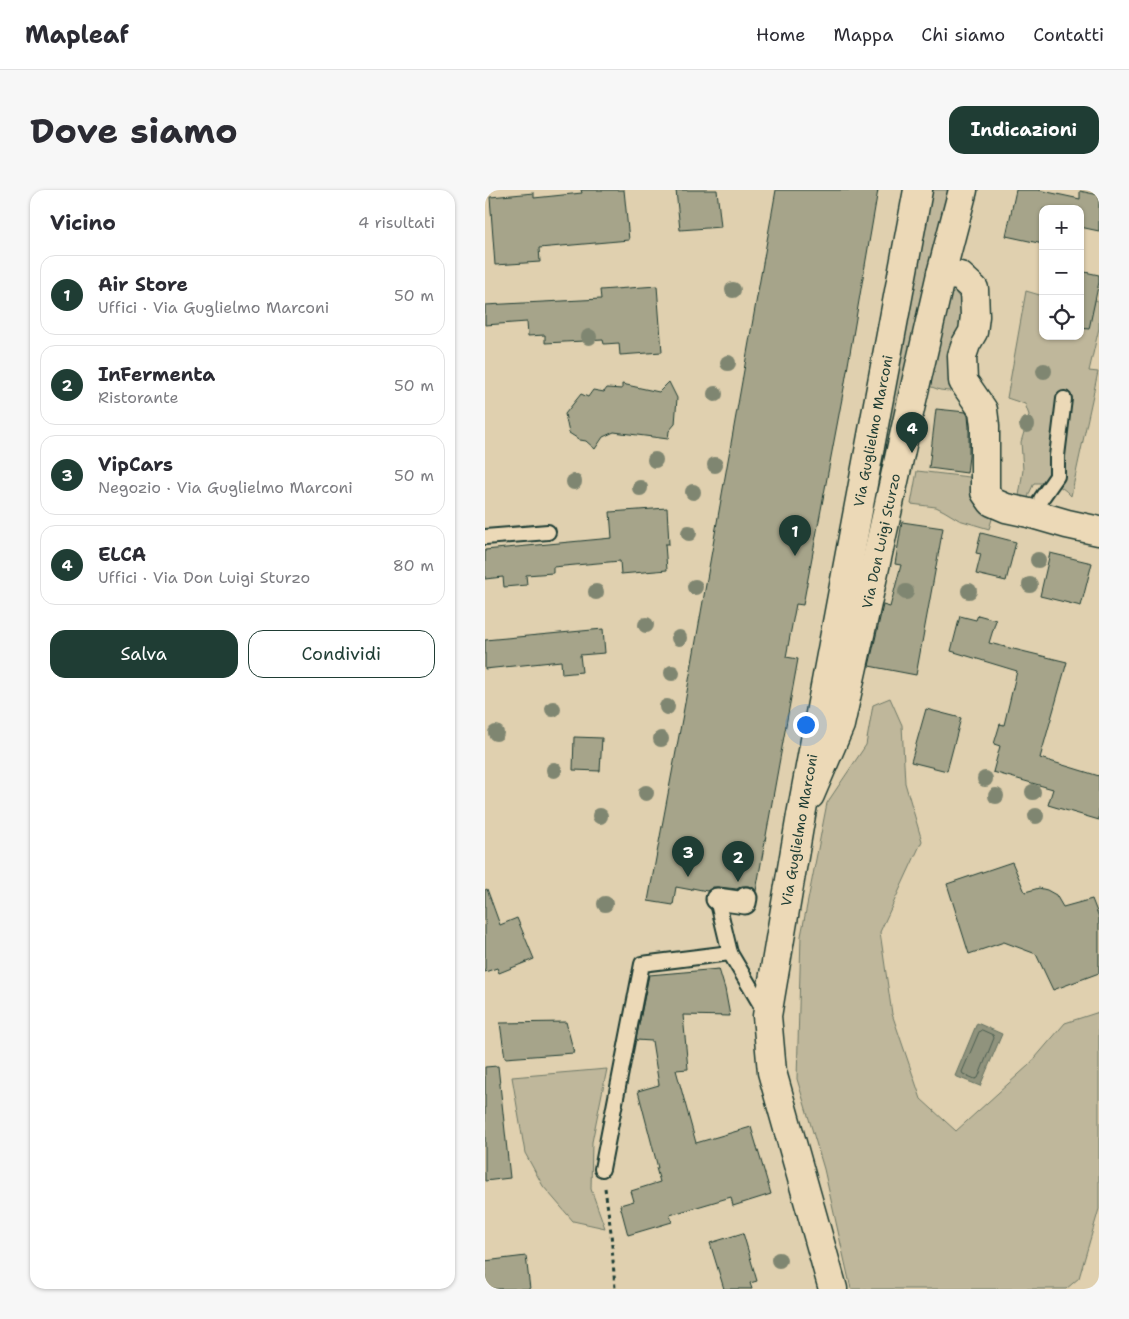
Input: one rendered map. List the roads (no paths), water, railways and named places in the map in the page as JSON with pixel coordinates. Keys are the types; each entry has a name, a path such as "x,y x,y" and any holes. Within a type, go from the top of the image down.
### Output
{"street":[{"name":"Via Guglielmo Marconi","path":"833,1289 772,1072 767,1016 801,815 918,190"},
{"name":"Via Don Luigi Sturzo","path":"801,815 841,725 910,409 941,274 963,190"},
{"path":"941,274 960,276 974,289 975,316 973,332 962,356 963,381 983,410 985,426 985,492 992,502 1006,508 1099,531"},
{"path":"717,898 745,903 746,898"}],"lane":[{"path":"1041,499 1057,476 1057,456 1064,399"},
{"path":"485,537 548,532"},
{"path":"717,898 731,953 767,1016"},
{"path":"603,1169 641,964 731,953"}],"water":[{"path":"977,1023 1002,1034 980,1086 955,1076"}],"place":[{"name":"ELCA","path":"912,453"},
{"name":"Air Store","path":"795,556"},
{"name":"VipCars","path":"688,877"},
{"name":"InFermenta","path":"738,882"}]}
